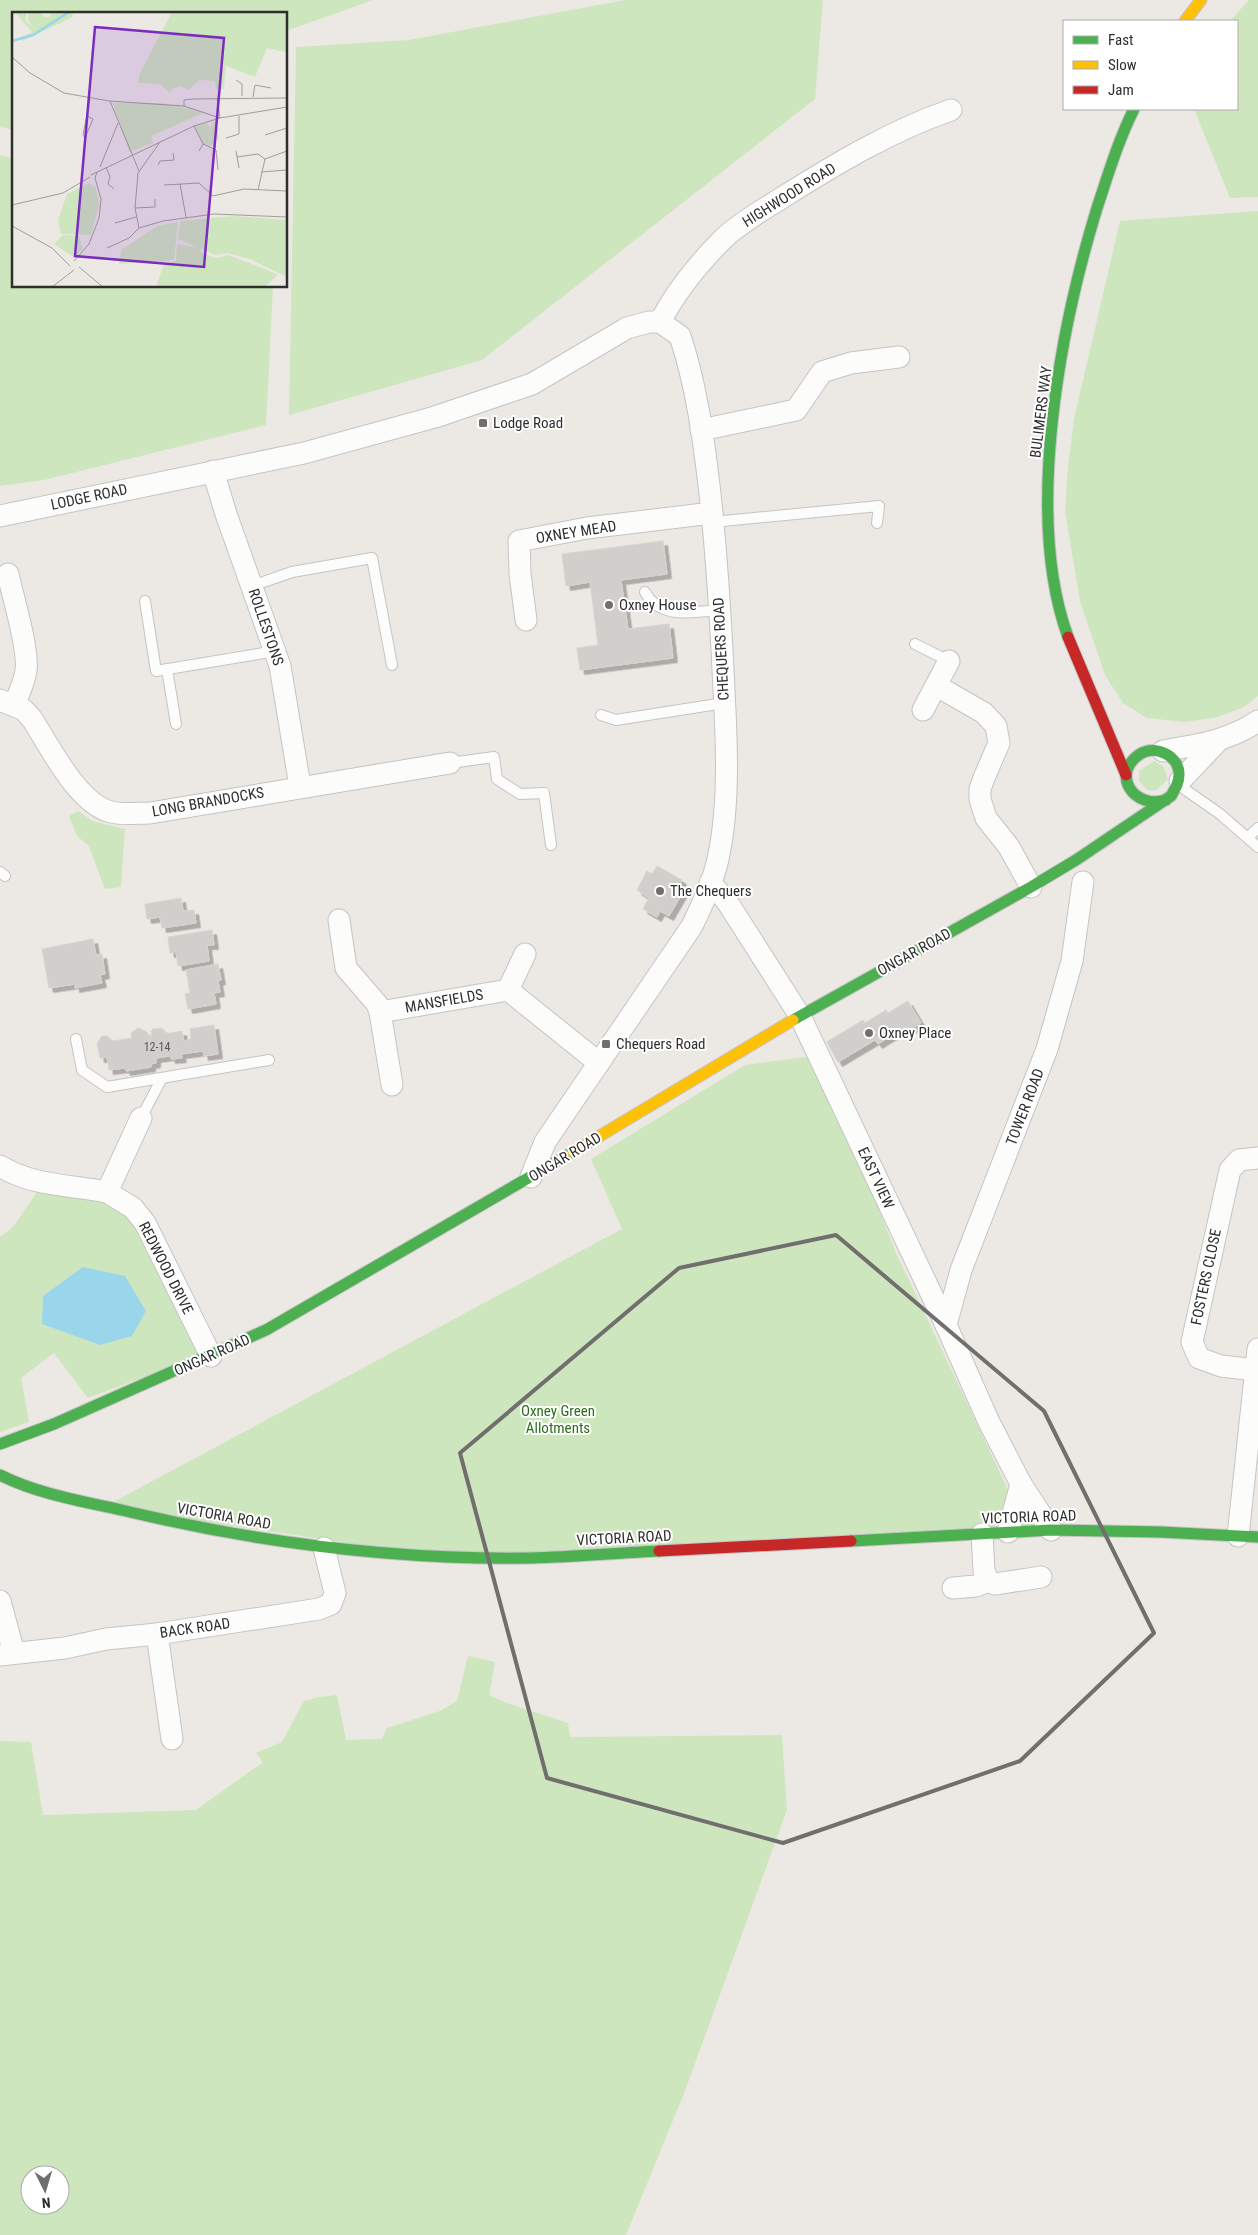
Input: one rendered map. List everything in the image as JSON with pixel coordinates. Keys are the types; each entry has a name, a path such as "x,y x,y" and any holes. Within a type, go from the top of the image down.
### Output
{"street":[{"path":"1186,20 1199,1"},
{"name":"HIGHWOOD ROAD","path":"660,322 671,299 699,265 725,237 749,219 809,180 872,145 922,120 951,110"},
{"name":"BULIMERS WAY","path":"1127,779 1105,720 1079,664 1060,609 1052,572 1048,520 1050,462 1058,386 1073,304 1092,222 1125,126 1133,110"},
{"name":"LODGE ROAD","path":"0,516 304,453 435,417 537,381 627,328 649,322 660,322"},
{"name":"CHEQUERS ROAD","path":"532,1177 545,1142 692,926 718,859 724,795 724,703 720,610 712,518 701,430 688,360 680,336 660,322"},
{"path":"701,430 796,410 822,372 851,363 899,357"},
{"name":"ROLLESTONS","path":"213,471 226,514 276,651 284,682 300,786"},
{"name":"OXNEY MEAD","path":"526,620 520,574 519,541 587,528 712,518"},
{"name":"LONG BRANDOCKS","path":"8,574 26,657 26,671 22,685 7,702 24,710 32,719 76,787 94,804 111,812 129,814 150,813 300,786 373,777 450,763"},
{"path":"924,710 949,661"},
{"path":"937,686 984,713 996,726 999,743 980,789 980,798 986,818 1009,847 1031,887"},
{"path":"1105,720 1119,729"},
{"name":"ONGAR ROAD","path":"1122,801 1129,766 1135,757 1143,751 1217,742 1243,732 1258,721"},
{"path":"1140,742 1172,757 1178,764 1180,783"},
{"name":"ONGAR ROAD","path":"0,1444 54,1424 266,1330 532,1177 800,1016 1031,887 1166,800 1217,742"},
{"path":"1127,779 1132,793 1142,801 1152,803 1166,800"},
{"path":"1112,835 1117,818"},
{"name":"TOWER ROAD","path":"946,1326 961,1270 1047,1049 1072,961 1083,882"},
{"name":"EAST VIEW","path":"710,883 726,900 800,1016 946,1326 988,1420 1021,1484 1052,1530"},
{"path":"339,920 346,968 377,1004 380,1012 392,1085"},
{"path":"525,954 508,990 599,1063"},
{"name":"MANSFIELDS","path":"380,1012 508,990"},
{"path":"107,1192 141,1118"},
{"name":"FOSTERS CLOSE","path":"1248,1537 1257,1360 1221,1366 1199,1358 1192,1342 1230,1170 1239,1160 1258,1158"},
{"name":"REDWOOD DRIVE","path":"0,1166 14,1175 31,1180 107,1192 133,1208 145,1223 211,1356"},
{"name":"VICTORIA ROAD","path":"0,1475 18,1484 44,1492 171,1522 324,1548 438,1556 530,1558 1052,1530 1248,1537"},
{"path":"1008,1532 1021,1484"},
{"path":"982,1534 984,1571 988,1581 995,1584 1041,1577"},
{"name":"BACK ROAD","path":"7,1654 65,1648 106,1640 319,1609 331,1604 335,1593 324,1548"},
{"path":"953,1588 976,1586 988,1581"},
{"path":"0,1601 7,1654"},
{"path":"157,1634 172,1739"}],"lane":[{"path":"712,518 878,506 877,523"},
{"path":"252,586 292,572 372,558 392,665"},
{"path":"645,592 650,601 659,609 669,612 686,613 720,610"},
{"path":"144,601 156,671 276,651"},
{"path":"915,644 949,661"},
{"path":"167,669 176,724"},
{"path":"601,715 616,720 724,703"},
{"path":"450,763 494,757 497,779 520,794 544,793 550,845"},
{"path":"1180,783 1258,847"},
{"path":"1248,837 1258,828"},
{"path":"76,1039 82,1070 107,1087 269,1060"},
{"path":"141,1118 162,1078"}],"highlighted area":[{"path":"836,1235 1044,1411 1154,1633 1020,1761 783,1843 547,1778 460,1453 679,1268"}],"green space":[{"path":"0,0 373,0 288,30 288,12 12,12 12,130 0,127"},
{"path":"625,0 823,0 815,99 482,360 289,415 296,47 409,40"},
{"path":"1249,0 1258,0 1258,197 1230,198 1194,110 1238,110 1238,20 1231,20"},
{"path":"0,155 12,158 12,288 273,288 266,425 44,480 0,486"},
{"path":"1258,211 1258,696 1244,707 1218,717 1184,722 1147,718 1123,703 1105,675 1080,601 1065,512 1074,419 1120,221"},
{"path":"1154,761 1163,766 1168,779 1157,790 1147,790 1139,781 1139,771"},
{"path":"78,811 92,821 125,829 121,887 105,889 89,846 77,836 69,816"},
{"name":"Oxney Green Allotments","path":"820,1057 896,1253 1020,1515 1051,1530 438,1556 104,1507 622,1229 591,1159 745,1065"},
{"path":"44,1182 120,1204 140,1232 205,1354 88,1398 54,1353 21,1378 29,1422 0,1432 0,1237 13,1227"},
{"path":"468,1656 495,1662 489,1695 504,1702 568,1723 570,1737 782,1735 787,1810 685,2091 626,2235 0,2235 0,1741 31,1742 43,1815 196,1810 263,1762 256,1753 282,1742 304,1701 337,1695 346,1740 382,1739 387,1728 440,1711 457,1701"}],"water":[{"path":"83,1267 125,1276 146,1311 132,1336 100,1345 42,1324 43,1296"}],"building":[{"name":"Oxney House","path":"663,541 667,574 621,580 628,629 669,624 673,658 580,670 577,648 598,645 590,582 566,586 562,554"},
{"name":"The Chequers","path":"657,866 682,880 677,888 683,892 669,916 660,911 657,917 643,909 649,898 637,890 647,871 652,874"},
{"path":"181,898 183,911 194,910 196,923 162,928 160,917 147,919 145,904"},
{"path":"212,930 214,945 207,945 209,961 178,966 176,952 170,953 168,937"},
{"path":"93,939 96,955 102,954 105,974 100,975 102,983 75,988 75,984 49,988 42,949"},
{"path":"218,964 221,980 218,981 220,992 214,993 216,1004 188,1009 185,994 190,993 186,970"},
{"name":"Oxney Place","path":"908,1001 921,1023 901,1035 899,1031 878,1044 875,1040 838,1062 827,1042 863,1020 865,1023 886,1010 888,1013"},
{"path":"214,1025 218,1054 204,1056 203,1051 181,1054 182,1058 171,1059 170,1056 156,1058 156,1063 151,1064 151,1067 126,1071 125,1068 109,1070 107,1057 100,1058 97,1043 102,1036 107,1036 113,1041 132,1038 131,1033 138,1028 147,1032 148,1036 152,1036 151,1031 153,1029 161,1028 165,1034 182,1031 184,1041 191,1039 190,1029"}],"traffic: fast":[{"path":"1068,637 1055,589 1049,536 1048,480 1052,422 1060,365 1083,256 1109,171 1134,110"},
{"path":"793,1020 1031,887 1076,860 1171,796 1179,778 1175,762 1171,757 1159,751 1146,751 1131,762 1127,771 1127,780 1130,788 1144,800 1154,802 1166,800"},
{"path":"0,1444 54,1424 266,1330 573,1152"},
{"path":"0,1475 47,1493 179,1523 229,1533 329,1547 430,1556 480,1558 531,1558 659,1551"},
{"path":"851,1541 1051,1530 1160,1532 1258,1537"}],"traffic: slow":[{"path":"1186,20 1201,0"},
{"path":"573,1152 793,1020"}],"traffic: jam":[{"path":"1068,637 1126,775"},
{"path":"659,1551 851,1541"}],"place":[{"name":"Lodge Road","path":"483,423"},
{"name":"Oxney House","path":"609,605"},
{"name":"The Chequers","path":"660,891"},
{"name":"Oxney Place","path":"869,1033"},
{"name":"Chequers Road","path":"606,1044"}]}
